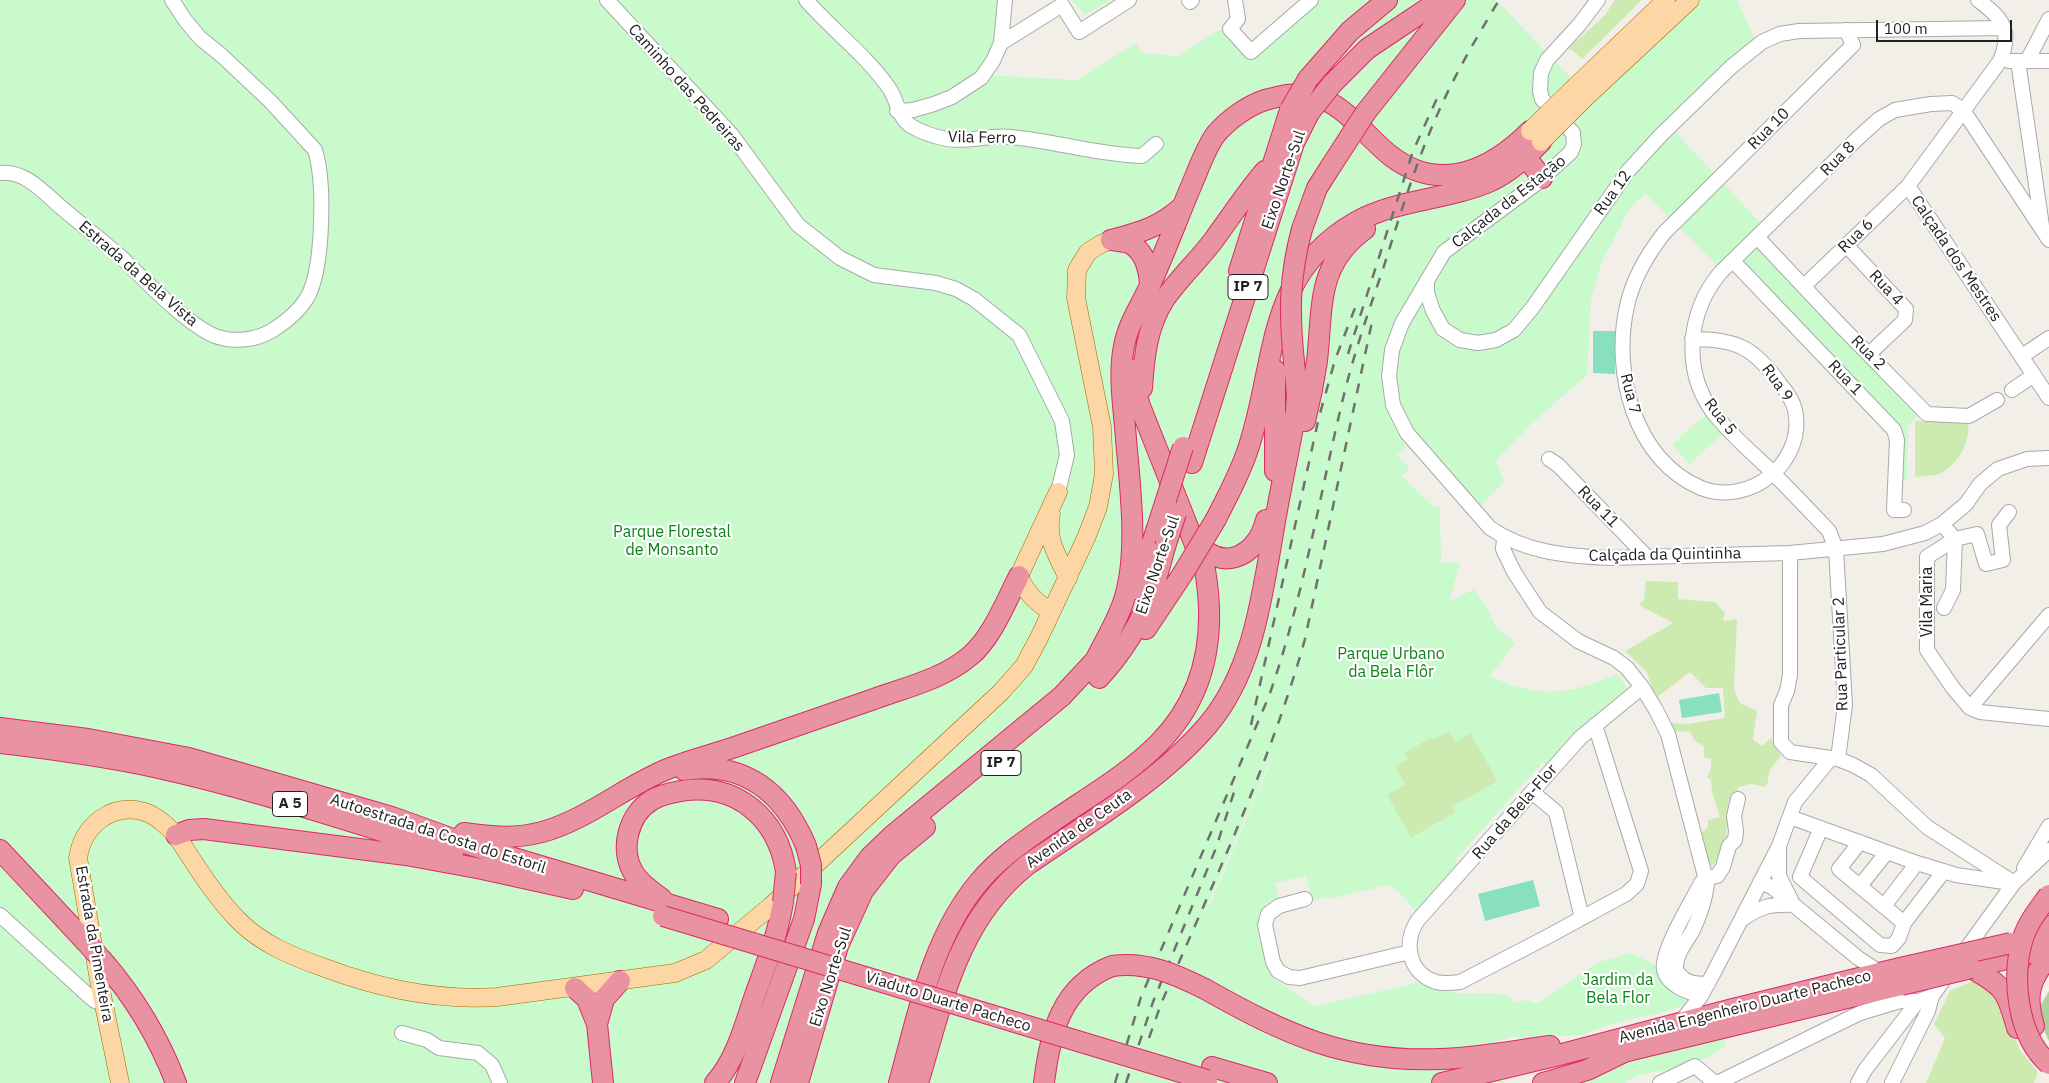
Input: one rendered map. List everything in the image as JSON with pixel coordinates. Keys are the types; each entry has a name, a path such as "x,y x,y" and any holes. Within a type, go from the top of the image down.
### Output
{"highway":[{"name":"Eixo Norte-Sul","path":"798,1083 840,941 863,891 891,855 1072,704 1101,665 1160,539 1294,143 1308,79 1350,31 1387,0"},
{"name":"Eixo Norte-Sul","path":"1188,455 1211,364 1272,164 1300,111 1332,84 1367,49 1440,0"},
{"path":"1262,593 1296,411 1297,394 1290,298 1293,268 1302,229 1317,188 1366,112 1455,0"},
{"path":"1101,665 1123,602 1131,562 1129,482 1123,402 1122,361 1124,346 1134,315 1150,284 1204,156 1216,134 1237,115 1258,103 1283,95 1313,95 1335,105 1391,156 1417,171 1448,175 1468,172 1487,165 1536,136"},
{"path":"1101,665 1130,648 1141,635 1182,575 1216,519 1237,478 1249,446 1277,322 1292,286 1304,268 1331,240 1351,225 1371,215 1492,181 1516,166 1526,157 1536,136"},
{"path":"1526,157 1542,178"},
{"path":"1140,406 1145,348 1148,336 1164,301 1212,243 1253,184 1272,164"},
{"path":"1262,593 1287,499 1313,388 1322,294 1329,273 1345,246 1367,227 1442,195"},
{"path":"1111,240 1149,229 1166,221 1183,206"},
{"path":"1111,240 1131,244 1142,255 1149,272 1150,284"},
{"name":"Avenida de Ceuta","path":"899,1083 932,967 953,919 978,883 993,866 1014,849 1135,765 1170,731 1192,698 1200,679 1210,629 1207,581 1205,570 1140,406 1134,385 1132,337 1134,315"},
{"path":"1275,471 1277,322"},
{"path":"1193,538 1206,552 1220,557 1234,557 1249,551 1263,532 1285,430 1294,362"},
{"path":"392,817 465,834 501,838 520,837 569,822 672,767 937,677 970,657 980,647 1000,614 1022,569"},
{"name":"Avenida de Ceuta","path":"918,1083 954,968 967,936 992,898 1027,865 1147,781 1187,748 1208,725 1227,696 1242,666 1253,633 1262,593"},
{"name":"Eixo Norte-Sul","path":"780,1083 828,933 848,887 865,864 893,835 1101,665"},
{"name":"Autoestrada da Costa do Estoril","path":"0,728 88,738 189,758 392,817 464,844 611,888"},
{"name":"Autoestrada da Costa do Estoril","path":"0,743 115,760 203,779 573,889"},
{"path":"1135,765 1147,781"},
{"path":"630,788 665,775 690,769 716,770 743,775 755,780 773,793 790,813 806,846 811,884 804,919 745,1083"},
{"path":"672,910 640,881 634,873 627,852 629,830 634,818 651,801 664,795 704,789 719,792 744,803 756,811 771,828 782,851 786,872 783,902 780,921 747,1019 729,1062 715,1083"},
{"path":"176,835 189,830 204,829 365,849 482,869 573,889"},
{"path":"1014,849 1027,865"},
{"path":"0,850 113,974 151,1029 176,1083"},
{"name":"Viaduto Duarte Pacheco","path":"611,888 672,910 1211,1077"},
{"name":"Viaduto Duarte Pacheco","path":"573,889 672,910"},
{"path":"2049,895 2032,920 2024,938 2017,979 2020,1004 2027,1030 2034,1047 2049,1064"},
{"name":"Avenida Engenheiro Duarte Pacheco","path":"1497,1083 1621,1045 2040,936 2049,926"},
{"name":"Avenida Engenheiro Duarte Pacheco","path":"1442,1083 1555,1056 1621,1045 1680,1023 1894,975 1970,968 2049,948"},
{"path":"2049,956 2034,976 2029,1008 2036,1032 2049,1054"},
{"path":"1044,1083 1050,1046 1066,1001 1081,984 1099,971 1112,966 1134,964 1154,967 1205,989 1286,1032 1337,1049 1373,1056 1442,1059 1621,1045"},
{"path":"1970,968 1993,980 2006,993 2018,1033 2028,1054 2049,1075"},
{"path":"596,1024 604,999 620,981"},
{"path":"575,988 586,999 596,1024 607,1078"},
{"path":"1543,1083 1587,1070 1621,1045"},
{"path":"738,1083 755,1057"},
{"path":"1211,1077 1267,1083"}],"main road":[{"path":"1536,136 1666,0"},
{"path":"1581,91 1690,0"},
{"name":"Estrada da Pimenteira","path":"120,1083 80,869 80,846 92,826 100,818 122,810 135,810 151,814 176,835 239,921 262,941 312,964 382,987 429,996 477,998 575,988 675,973 706,960 771,906 1001,692 1024,666 1039,638 1086,538 1098,507 1104,474 1102,427 1076,298 1077,270 1088,252 1111,240"},
{"path":"1058,492 1049,528 1050,538 1068,578"},
{"path":"1051,612 1036,602 1024,588 1022,569 1058,492"},
{"path":"1022,569 1055,552 1073,547 1086,538"}],"street":[{"name":"Estrada da Bela Vista","path":"0,173 20,174 39,188 114,251 192,322 216,336 244,340 258,337 278,327 290,318 306,300 314,281 319,260 320,198 318,160 315,150 270,101 200,38 172,0"},
{"name":"Caminho das Pedreiras","path":"607,0 731,134 798,225 840,258 874,275 936,282 956,289 974,299 1019,335 1062,421 1067,455 1058,492"},
{"name":"Vila Ferro","path":"806,0 875,70 890,89 896,100 898,111 911,126 948,140 1009,136 1083,147 1120,155 1142,156 1156,144"},
{"path":"898,111 913,110 943,100 982,78 994,61 1001,43 1005,0"},
{"path":"1001,43 1062,5 1079,32 1129,0"},
{"path":"1238,1 1238,18 1230,29 1251,52 1311,0"},
{"name":"Calçada da Estação","path":"1427,280 1444,252 1569,156 1574,144 1574,138 1570,130 1542,99 1540,90 1541,73 1547,60 1579,25 1598,0"},
{"path":"1978,0 1997,15 2003,28"},
{"path":"2046,235 2043,191 2022,61 2049,19"},
{"name":"Rua 10","path":"1846,30 2003,28"},
{"name":"Calçada dos Mestres","path":"2003,28 2006,35 2006,44 2000,61 1908,186 2049,398"},
{"name":"Rua 10","path":"1683,212 1853,45 1886,29"},
{"path":"1846,30 1853,45"},
{"name":"Rua 12","path":"1427,280 1432,311 1442,329 1460,340 1478,343 1496,340 1514,330 1533,307 1628,171 1687,108 1731,67 1762,42 1780,34 1799,31 1846,30"},
{"path":"2000,61 2049,61"},
{"name":"Rua 8","path":"1734,261 1879,120 1895,110 1931,104 1952,103 1963,110"},
{"path":"1963,110 2046,235"},
{"name":"Rua 6","path":"1804,286 1908,186"},
{"name":"Rua 7","path":"1683,212 1646,257 1626,307 1623,332 1624,375 1634,414 1656,454 1683,478 1702,488 1720,492 1738,491 1762,483 1773,474"},
{"name":"Rua 2","path":"1758,238 1927,414 1968,416 1996,400"},
{"name":"Rua 4","path":"1846,245 1906,309 1905,320 1870,354"},
{"name":"Rua 5","path":"1734,261 1708,287 1700,305 1692,338 1694,368 1702,393 1712,410 1728,429 1829,532 1836,549"},
{"name":"Rua 1","path":"1734,261 1894,430 1897,440 1894,510 1904,510"},
{"name":"Calçada da Quintinha","path":"1427,280 1402,323 1392,350 1389,376 1393,405 1407,433 1490,528 1504,538 1528,548 1610,558 1790,553 1882,544 1925,533 1942,524 1966,504 1980,484 1998,469 2027,459 2049,458"},
{"name":"Rua 9","path":"1692,338 1720,340 1740,345 1754,353 1788,395 1795,409 1794,439 1791,452 1773,474"},
{"path":"2022,356 2049,338"},
{"path":"2012,390 2034,376"},
{"name":"Rua 11","path":"1549,459 1558,465 1646,556"},
{"path":"1942,524 1955,539 1977,534 1986,564 2002,560 1998,525 2009,512"},
{"path":"1504,538 1503,549 1514,572 1540,612 1578,641 1614,658 1627,668 1642,687 1668,734 1706,878 1704,904 1692,932 1678,954 1676,970 1682,979 1704,990"},
{"name":"Vila Maria","path":"1944,608 1952,590 1955,539"},
{"name":"Vila Maria","path":"1955,539 1927,557 1927,650 1953,688 1970,708"},
{"name":"Rua Particular 2","path":"1834,759 1845,705 1836,549"},
{"path":"1790,553 1790,675 1787,691 1781,705 1781,740 1784,747 1790,752 1834,759 1853,765 1871,775 1927,827 2014,883"},
{"path":"2049,615 1970,708 1980,712 2049,719"},
{"name":"Rua da Bela-Flor","path":"1410,952 1409,940 1418,920 1580,738 1642,687"},
{"path":"1305,899 1279,906 1268,914 1265,925 1273,962 1278,971 1289,977 1300,978 1410,952 1420,972 1438,982 1448,984 1460,982 1626,894 1637,884 1641,871 1595,725"},
{"path":"1680,1023 1704,990 1779,846 1795,802 1834,759"},
{"path":"1532,792 1556,812 1582,918"},
{"path":"1706,878 1717,876 1723,867 1729,846 1735,840 1734,816 1738,799"},
{"path":"1790,817 1917,863 1971,878 2014,883 2049,850"},
{"path":"1892,1083 1928,1011 1932,996 2014,883 2049,826"},
{"path":"1821,828 1800,877 1880,945 1892,946 1899,938 1904,922 1944,871"},
{"path":"1860,842 1839,869 1904,922"},
{"path":"1779,846 1780,876 1798,908"},
{"path":"1860,886 1887,852"},
{"path":"1884,906 1917,863"},
{"path":"1757,888 1798,908 1858,958 1894,975"},
{"path":"1739,921 1763,906 1773,904 1798,908"},
{"path":"0,915 90,997 95,1001 104,1003"},
{"path":"1660,1083 1696,1066 1716,1083 1860,1013 1900,1001 1918,1000 1932,996"},
{"path":"1858,1083 1865,1070 1918,1000"},
{"path":"402,1033 427,1040 439,1048 478,1053 492,1065 500,1083"}],"green space":[{"name":"Parque Florestal de Monsanto","path":"0,0 1002,0 1003,36 986,75 1077,80 1136,43 1142,53 1177,56 1226,26 1242,52 1314,0 1496,0 1583,90 1676,0 1737,0 1757,44 1670,126 1765,228 1756,238 1924,410 1908,426 1907,481 1894,480 1895,440 1731,262 1722,270 1645,193 1628,211 1601,264 1591,300 1587,375 1532,423 1496,461 1504,481 1476,511 1394,425 1406,447 1397,455 1410,468 1402,476 1434,507 1440,507 1441,562 1460,563 1449,602 1474,589 1487,607 1495,625 1515,643 1490,676 1524,688 1554,692 1584,686 1617,674 1629,690 1548,767 1543,762 1455,860 1460,866 1416,912 1400,893 1388,885 1330,899 1329,896 1313,900 1306,876 1275,883 1279,897 1267,904 1259,915 1261,936 1272,977 1314,1006 1417,983 1455,993 1505,994 1515,1002 1528,1000 1534,1004 1546,998 1596,963 1630,953 1660,967 1687,997 1684,1005 1654,1015 1609,1025 1582,1035 1517,1038 1515,1036 1493,1043 1504,1083 0,1083","holes":["1449,731 1455,742 1471,733 1498,781 1452,807 1455,813 1411,838 1387,795 1405,784 1395,767 1408,759 1404,753 1432,737 1434,739","1272,757 1270,764 1209,906 1208,904"]},
{"path":"1071,0 1110,0 1085,15"},
{"path":"1615,0 1642,0 1582,59 1569,48 1605,15"},
{"path":"1593,331 1615,331 1615,374 1593,373"},
{"path":"1706,414 1724,433 1689,464 1672,445"},
{"path":"1915,421 1968,423 1965,445 1957,460 1946,471 1936,475 1915,477"},
{"path":"1646,581 1678,582 1678,599 1715,602 1725,613 1723,621 1737,619 1734,689 1740,703 1757,711 1753,739 1762,746 1771,738 1781,756 1769,771 1768,782 1765,787 1751,784 1739,787 1728,804 1726,836 1715,863 1711,867 1699,835 1708,827 1708,820 1720,817 1712,792 1711,779 1707,778 1711,768 1711,759 1704,757 1704,746 1695,741 1690,732 1671,731 1670,723 1687,724 1725,718 1723,688 1706,688 1690,672 1655,699 1647,672 1625,651 1673,623 1639,605 1644,600"},
{"path":"1719,693 1722,712 1682,718 1679,700"},
{"path":"1449,731 1471,733 1498,781 1453,807 1455,813 1411,838 1386,795 1405,784 1395,767 1404,753 1432,736 1434,739"},
{"path":"1533,880 1540,906 1485,921 1478,894"},
{"path":"1973,981 1988,986 1997,992 2020,1050 2038,1072 2034,1083 1926,1083 1945,1038 1934,1024 1950,991"},
{"path":"2049,991 2049,1041 2042,1026 2039,1008"},
{"path":"1722,1035 1726,1047 1709,1057 1673,1069 1641,1075 1625,1083 1552,1083 1661,1051"}],"railway":[{"path":"1115,1083 1141,997 1269,696 1281,661 1309,553 1350,371 1415,169 1445,98 1499,0"},
{"path":"1348,354 1413,151 1439,94"},
{"path":"1251,725 1319,417 1335,360 1355,308"},
{"path":"1149,1038 1161,1004 1258,778 1291,686 1305,639 1373,317"},
{"path":"1126,1083 1153,1002 1216,848 1234,792"}],"park label":[{"name":"Parque Urbano da Bela Flôr","path":"1391,663"},
{"name":"Jardim da Bela Flor","path":"1618,989"}]}
